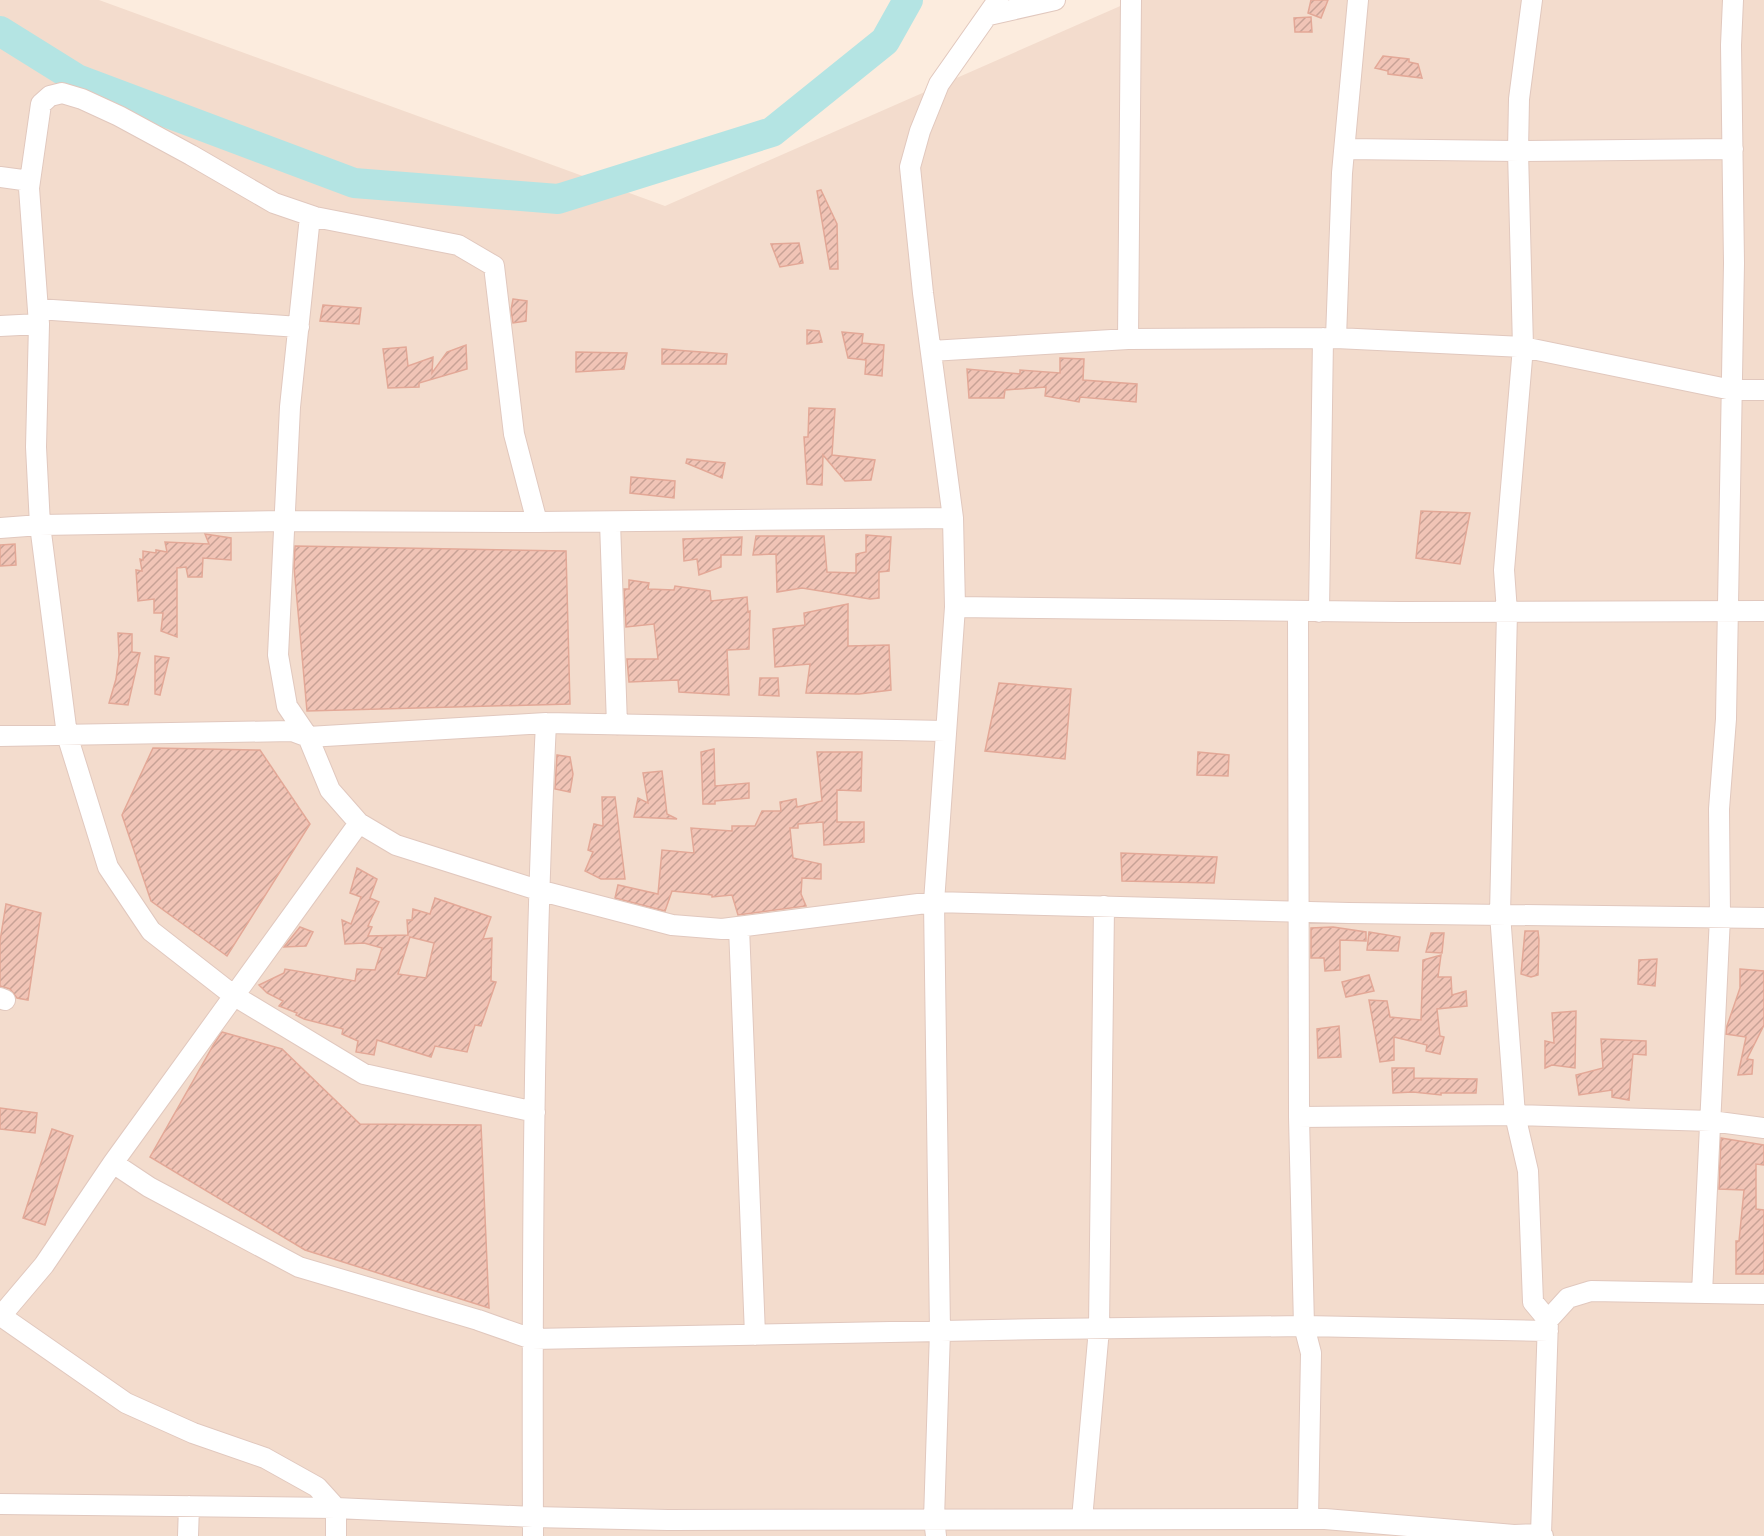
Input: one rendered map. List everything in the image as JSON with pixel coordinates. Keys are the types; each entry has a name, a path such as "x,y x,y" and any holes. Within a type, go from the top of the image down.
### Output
{"street":[{"path":"935,1528 939,1331 934,902 955,607 953,518 910,167 920,131 939,84 994,8 1055,0"},
{"path":"1128,339 1131,0"},
{"path":"1319,612 1329,338 1358,0"},
{"path":"0,1504 336,1508 533,1527 935,1528 1082,1519 1104,1527 1319,1525 1542,1535 1548,1325 1533,1302 1528,1171 1515,1115 1500,915 1507,612 1504,570 1522,347 1519,99 1532,0"},
{"path":"1702,1293 1720,918 1719,809 1725,719 1728,610 1734,263 1733,0"},
{"path":"535,1112 364,1074 233,995 151,931 108,867 67,735 40,525 36,447 39,317 30,181 41,104 50,96 62,93 82,99 119,116 274,203 315,217 458,245 494,266 514,434 537,522"},
{"path":"1345,148 1518,150 1733,148"},
{"path":"0,177 30,181"},
{"path":"315,217 309,226 290,407 278,655 288,706 309,737 330,790 359,823 396,845 538,890 672,925 722,929 934,902 1500,915 1764,918"},
{"path":"0,326 39,317 299,327"},
{"path":"931,351 1128,339 1329,338 1522,347 1732,390 1764,390"},
{"path":"0,528 40,525 283,521 610,522 953,518"},
{"path":"610,522 617,725"},
{"path":"955,607 1319,612 1764,611"},
{"path":"1298,611 1299,1117 1304,1326 1311,1353 1319,1525"},
{"path":"0,736 292,731 309,737 546,723 945,731"},
{"path":"533,1527 532,1339 538,890 546,723"},
{"path":"336,1536 336,1508 317,1487 265,1458 193,1433 126,1404 1,1317 44,1265 113,1163 359,823"},
{"path":"1082,1519 1099,1329 1104,906"},
{"path":"739,927 755,1335"},
{"path":"1299,1117 1515,1115 1711,1121 1764,1128"},
{"path":"113,1163 149,1187 300,1267 478,1320 532,1339 939,1331 1548,1325"},
{"path":"1548,1325 1568,1298 1592,1290 1764,1294"},
{"path":"188,1536 189,1506"}],"shaded area":[{"path":"0,0 99,0 665,206 1134,0 1764,0 1764,1536 0,1536"}],"building":[{"path":"1311,0 1328,0 1321,18 1308,13"},
{"path":"1311,17 1312,32 1295,32 1294,18"},
{"path":"1383,56 1409,59 1409,62 1418,64 1422,78 1388,74 1388,71 1375,68"},
{"path":"821,190 837,224 838,269 830,269 817,191"},
{"path":"799,243 803,263 780,267 771,244"},
{"path":"513,299 527,301 526,321 513,323 511,310"},
{"path":"323,305 361,308 359,324 320,321"},
{"path":"807,330 819,331 822,342 807,344"},
{"path":"842,332 863,334 862,343 884,345 882,376 865,374 866,360 848,358"},
{"path":"466,345 467,369 419,383 419,387 388,388 383,349 406,347 408,366 433,357 432,373 447,352"},
{"path":"662,349 727,354 726,364 662,364"},
{"path":"576,352 627,353 624,369 576,372"},
{"path":"1060,358 1084,359 1083,380 1137,384 1136,402 1080,397 1079,402 1045,396 1046,387 1005,390 1004,398 969,398 967,369 1020,374 1020,370 1060,373"},
{"path":"809,408 835,409 832,455 875,460 871,480 845,481 823,455 822,485 807,484 804,437 808,437"},
{"path":"687,459 725,463 722,478 686,463"},
{"path":"631,477 675,481 674,498 630,493"},
{"path":"1421,511 1470,513 1460,564 1416,558"},
{"path":"205,534 231,538 231,560 203,558 202,577 188,577 186,567 177,568 177,637 161,631 163,613 154,613 154,599 138,601 136,570 142,571 140,559 143,560 143,551 167,552 165,542 209,544"},
{"path":"866,535 891,537 889,571 879,572 879,598 870,599 802,588 777,592 776,554 753,555 756,536 824,536 827,572 856,573 856,554 866,552"},
{"path":"742,537 741,555 721,555 721,567 699,575 697,559 684,561 683,539"},
{"path":"15,544 16,565 0,566 0,545"},
{"path":"295,546 566,551 570,704 307,711 294,567"},
{"path":"629,580 649,583 648,589 674,590 675,586 710,591 711,601 747,597 748,612 750,611 749,649 727,650 729,695 679,692 678,680 629,682 627,659 658,659 654,624 626,627 624,589 629,589"},
{"path":"848,604 848,646 889,645 891,690 859,694 806,693 810,664 775,667 773,629 805,625 804,613"},
{"path":"118,633 132,634 132,652 140,653 128,705 109,703 116,679 119,655"},
{"path":"155,656 169,658 160,695 155,694"},
{"path":"760,678 778,678 779,696 759,695"},
{"path":"999,683 1071,689 1065,759 985,751"},
{"path":"153,748 260,750 310,824 227,956 151,901 122,815"},
{"path":"714,749 715,786 749,783 749,798 703,804 701,752"},
{"path":"817,752 862,752 861,791 837,790 837,822 864,822 864,842 824,845 823,822 798,824 798,828 790,828 793,858 821,864 821,879 802,878 801,894 806,906 738,915 732,895 712,897 712,895 672,891 665,911 615,898 618,885 658,894 662,850 694,853 691,828 732,831 732,826 755,826 762,811 781,811 780,802 796,799 797,807 822,801"},
{"path":"1198,752 1229,755 1228,776 1197,775"},
{"path":"557,755 570,757 573,774 570,792 555,789"},
{"path":"662,771 667,814 677,819 634,817 638,798 648,803 643,773"},
{"path":"602,797 615,797 625,879 601,879 585,871 593,852 588,850 594,824 603,826"},
{"path":"1121,853 1217,857 1214,883 1122,881"},
{"path":"357,868 377,879 370,898 379,902 368,926 372,927 368,936 408,935 407,920 412,920 413,909 430,914 435,898 491,917 483,939 492,938 491,981 496,982 481,1026 475,1025 467,1052 435,1046 431,1057 377,1040 374,1055 356,1052 358,1041 342,1034 343,1029 296,1015 297,1013 279,1006 283,1001 267,993 259,985 284,973 285,969 355,981 357,969 375,970 382,948 364,943 345,944 342,920 351,924 361,897 350,893","holes":["410,937 434,943 426,978 398,974"]},
{"path":"6,904 41,913 28,1000 17,998 10,989 0,986 0,941"},
{"path":"300,927 313,932 306,946 284,947"},
{"path":"1333,927 1366,932 1366,941 1340,940 1340,970 1325,971 1324,958 1311,958 1311,928"},
{"path":"1525,931 1538,931 1538,975 1531,977 1521,974"},
{"path":"1369,932 1400,937 1398,951 1367,950"},
{"path":"1431,933 1444,933 1442,953 1426,952"},
{"path":"1441,955 1438,977 1451,977 1452,995 1466,991 1467,1006 1437,1009 1440,1036 1444,1037 1440,1054 1426,1051 1427,1045 1394,1037 1394,1060 1380,1062 1369,1000 1387,1001 1390,1017 1421,1020 1423,960"},
{"path":"1657,959 1655,986 1638,984 1639,960"},
{"path":"1740,969 1764,971 1764,1025 1747,1059 1753,1060 1752,1074 1738,1075 1746,1037 1726,1034 1740,988"},
{"path":"1369,975 1374,991 1346,997 1342,982"},
{"path":"1576,1011 1575,1068 1552,1065 1545,1068 1545,1041 1554,1043 1552,1013"},
{"path":"1339,1026 1341,1057 1318,1058 1317,1029"},
{"path":"222,1032 282,1049 360,1124 481,1125 489,1308 305,1250 150,1157"},
{"path":"1601,1039 1646,1041 1646,1055 1633,1054 1629,1100 1612,1097 1612,1090 1579,1095 1576,1075 1603,1068"},
{"path":"1392,1068 1414,1068 1414,1078 1477,1079 1476,1093 1441,1093 1441,1095 1413,1092 1393,1093"},
{"path":"0,1108 37,1113 35,1133 0,1129"},
{"path":"52,1129 73,1136 45,1225 23,1218"},
{"path":"1721,1138 1764,1145 1764,1165 1756,1164 1756,1209 1764,1210 1764,1274 1736,1274 1736,1241 1739,1241 1744,1190 1719,1189"}],"waterway":[{"path":"0,31 77,79 354,183 558,199 772,132 885,41 908,0"}]}
